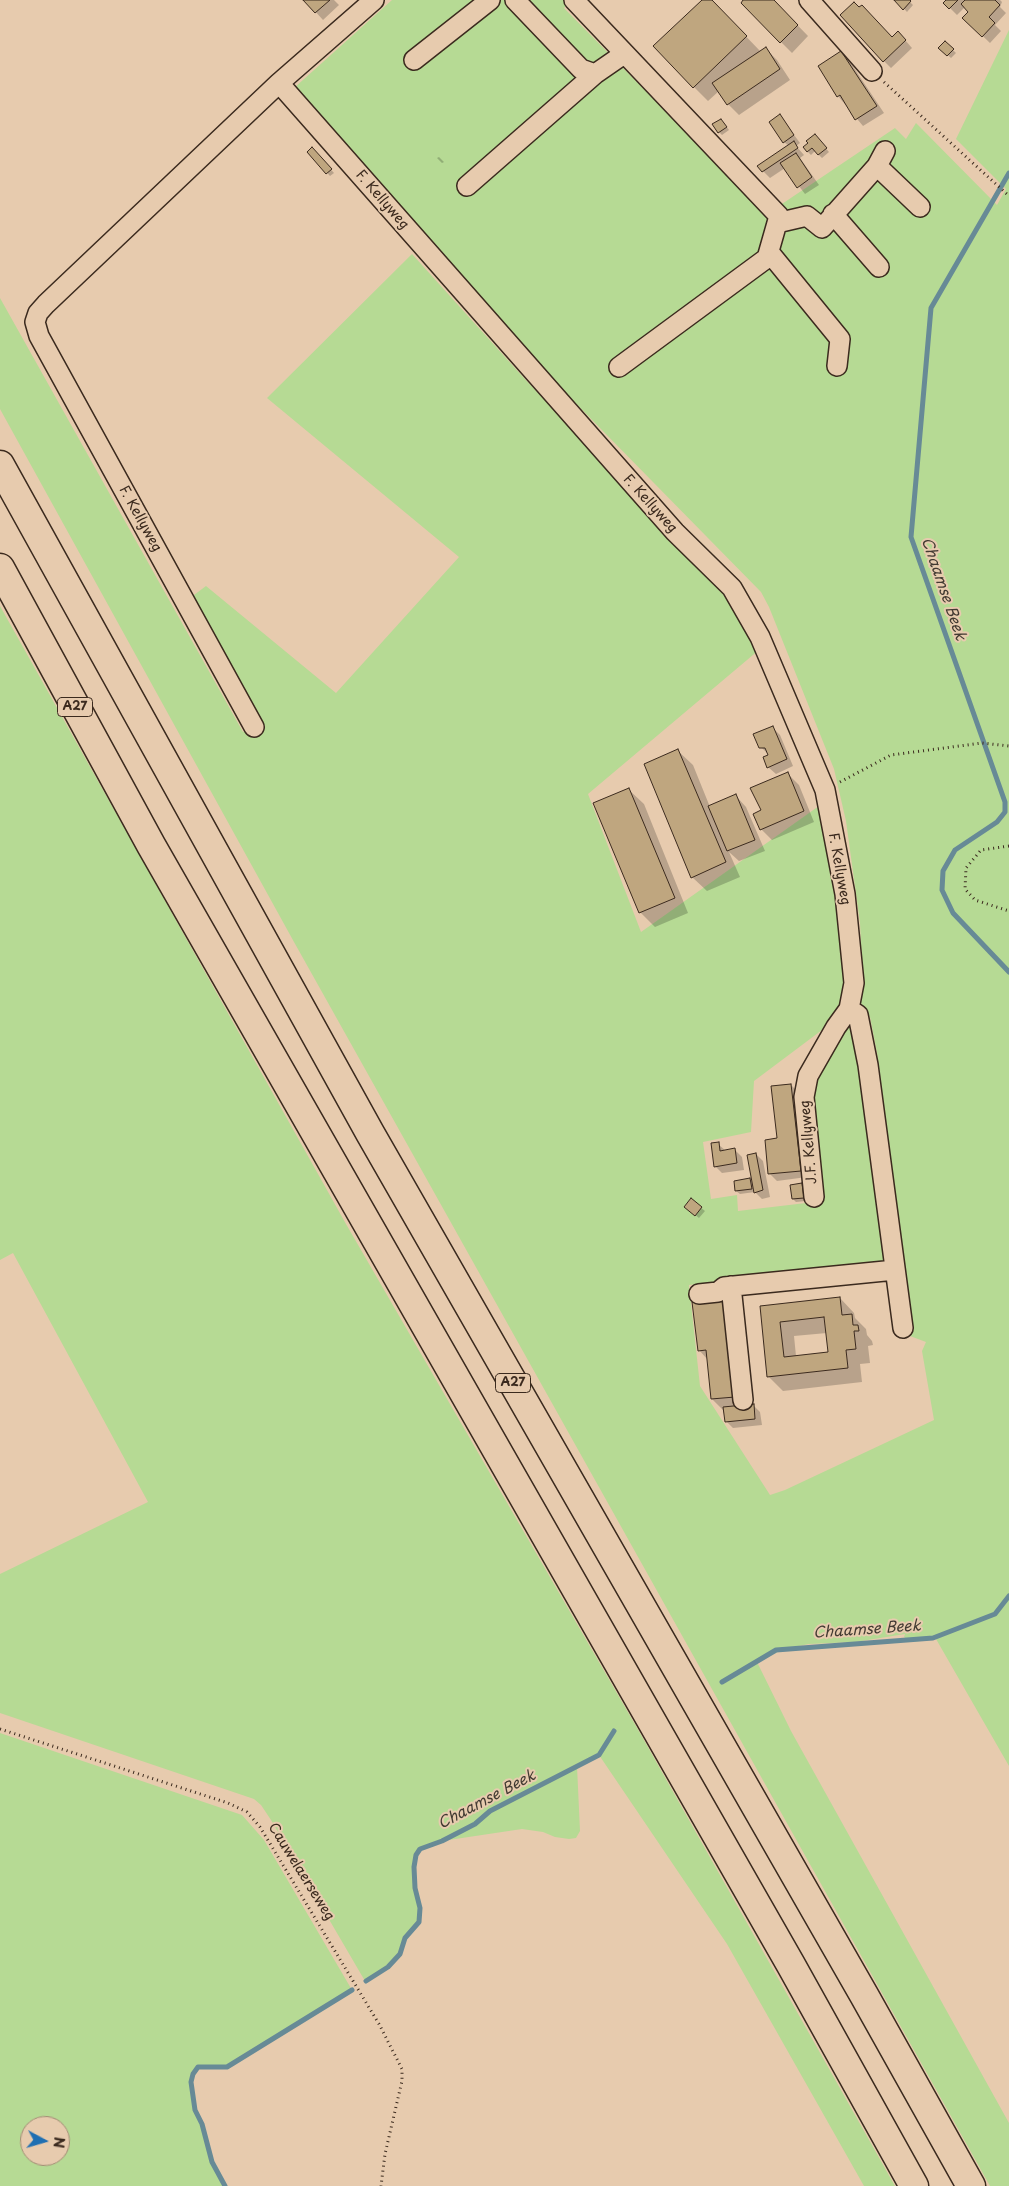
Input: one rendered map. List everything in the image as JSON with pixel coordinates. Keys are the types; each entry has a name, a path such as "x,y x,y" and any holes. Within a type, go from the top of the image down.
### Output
{"highway":[{"name":"A27","path":"0,465 370,1133 860,1986 971,2186"},
{"name":"A27","path":"0,568 150,845 791,1965 914,2186"}],"street":[{"name":"F. Kellyweg","path":"254,726 39,336 35,322 38,312 46,304 279,83 374,0"},
{"path":"414,60 490,0"},
{"path":"515,0 581,69 595,74"},
{"path":"574,0 779,216 767,258 618,367"},
{"path":"809,0 872,71"},
{"path":"467,186 595,74 624,54"},
{"name":"F. Kellyweg","path":"279,83 675,532 732,588 760,637 825,790 845,894 854,983 849,1009"},
{"path":"777,223 807,216 822,228 881,159 920,207"},
{"path":"833,214 879,268"},
{"path":"769,252 840,339 837,366"},
{"path":"849,1009 858,1015 868,1065 903,1328"},
{"name":"J.F. Kellyweg","path":"814,1197 804,1097 808,1076 836,1027 849,1009"},
{"path":"699,1294 718,1292 724,1287 730,1286 895,1270"},
{"path":"730,1286 743,1400"}],"path":[{"path":"872,71 1009,196"},
{"path":"825,790 891,755 982,743 1009,746"},
{"path":"1009,846 981,850 966,868 965,889 975,900 1009,911"},
{"name":"Cauwelaerseweg","path":"0,1729 228,1803 246,1812 260,1827 379,2024 402,2069 402,2081 385,2154 381,2186"}],"green space":[{"path":"392,0 572,0 564,8 767,214 895,128 906,139 916,123 997,205 1006,189 956,139 1009,30 1009,1766 936,1639 911,1642 904,1637 905,1634 855,1642 809,1644 784,1649 757,1662 791,1731 1009,2123 1009,2186 990,2186 294,942 0,409 0,298 243,732 258,722 190,598 206,586 336,693 459,557 267,398 412,254 605,464 739,592 766,644 588,794 641,932 826,801 831,827 845,993 834,1021 754,1081 751,1132 703,1142 711,1199 737,1195 738,1211 823,1201 813,1081 847,1021 855,1020 887,1266 689,1285 700,1386 770,1495 785,1490 934,1420 922,1351 926,1342 910,1336 877,1053 870,1017 861,1003 860,923 846,821 834,769 769,607 761,592 544,371 294,88"},
{"path":"0,606 346,1224 640,1733 895,2186 864,2186 727,1944 599,1755 577,1766 580,1831 576,1838 555,1837 543,1832 522,1829 442,1841 420,1849 416,1855 414,1867 415,1888 420,1908 419,1922 405,1938 400,1954 388,1967 365,1981 271,1820 261,1805 254,1799 0,1713 0,1574 148,1502 13,1253 0,1260"},
{"path":"0,1733 242,1815 264,1840 352,1990 227,2067 198,2067 193,2074 191,2082 195,2110 202,2124 212,2162 225,2186 0,2186"}],"building":[{"path":"303,0 330,0 315,13"},
{"path":"702,0 712,0 747,36 693,88 653,46"},
{"path":"743,0 774,0 798,25 780,43 741,3"},
{"path":"894,0 910,0 911,1 903,10"},
{"path":"946,0 958,0 949,9 943,3"},
{"path":"965,0 995,0 1000,5 989,17 995,23 982,37 962,18 968,12 961,4"},
{"path":"854,2 859,7 862,5 892,37 898,31 906,40 883,62 840,15"},
{"path":"945,41 954,49 947,56 938,48"},
{"path":"766,47 780,69 727,105 712,83"},
{"path":"841,51 877,106 855,120 840,95 837,97 818,66"},
{"path":"780,114 794,135 783,143 769,122"},
{"path":"721,119 727,127 718,133 712,124"},
{"path":"815,134 827,148 818,155 812,148 807,152 803,147 808,143 806,141"},
{"path":"794,141 798,148 762,172 757,166"},
{"path":"312,147 332,169 326,174 307,152"},
{"path":"796,153 812,177 797,188 780,163"},
{"path":"773,726 787,759 767,768 763,757 768,755 765,748 759,748 753,734"},
{"path":"678,749 726,862 691,878 644,764"},
{"path":"788,772 804,811 760,830 753,814 761,810 750,788"},
{"path":"629,788 675,898 639,913 593,803"},
{"path":"736,794 755,840 727,851 708,806"},
{"path":"791,1084 801,1171 768,1174 765,1140 777,1138 771,1086"},
{"path":"719,1142 720,1151 735,1148 737,1163 714,1167 711,1143"},
{"path":"756,1153 763,1190 754,1193 747,1155"},
{"path":"750,1178 752,1189 735,1191 734,1181"},
{"path":"802,1183 804,1198 792,1199 790,1185"},
{"path":"691,1198 702,1207 695,1216 684,1207"},
{"path":"840,1297 842,1315 852,1314 853,1325 858,1325 859,1331 854,1331 856,1349 846,1350 848,1368 767,1377 760,1306","holes":["824,1317 828,1352 784,1357 780,1322"]},
{"path":"725,1298 735,1397 711,1399 706,1350 698,1351 692,1302"},
{"path":"754,1404 755,1419 725,1422 723,1407"}],"waterway":[{"name":"Chaamse Beek","path":"1009,173 931,308 911,537 1005,802 1005,812 997,822 955,850 943,871 942,890 953,913 1009,972"},
{"name":"Chaamse Beek","path":"722,1682 776,1650 933,1638 995,1614 1009,1596"},
{"name":"Chaamse Beek","path":"366,1981 388,1967 400,1954 405,1938 419,1922 420,1908 415,1888 414,1867 416,1855 420,1849 442,1841 475,1824 490,1811 599,1755 614,1731"},
{"name":"Chaamse Beek","path":"225,2186 212,2162 202,2124 195,2110 191,2082 193,2074 198,2067 227,2067 352,1990"}]}
